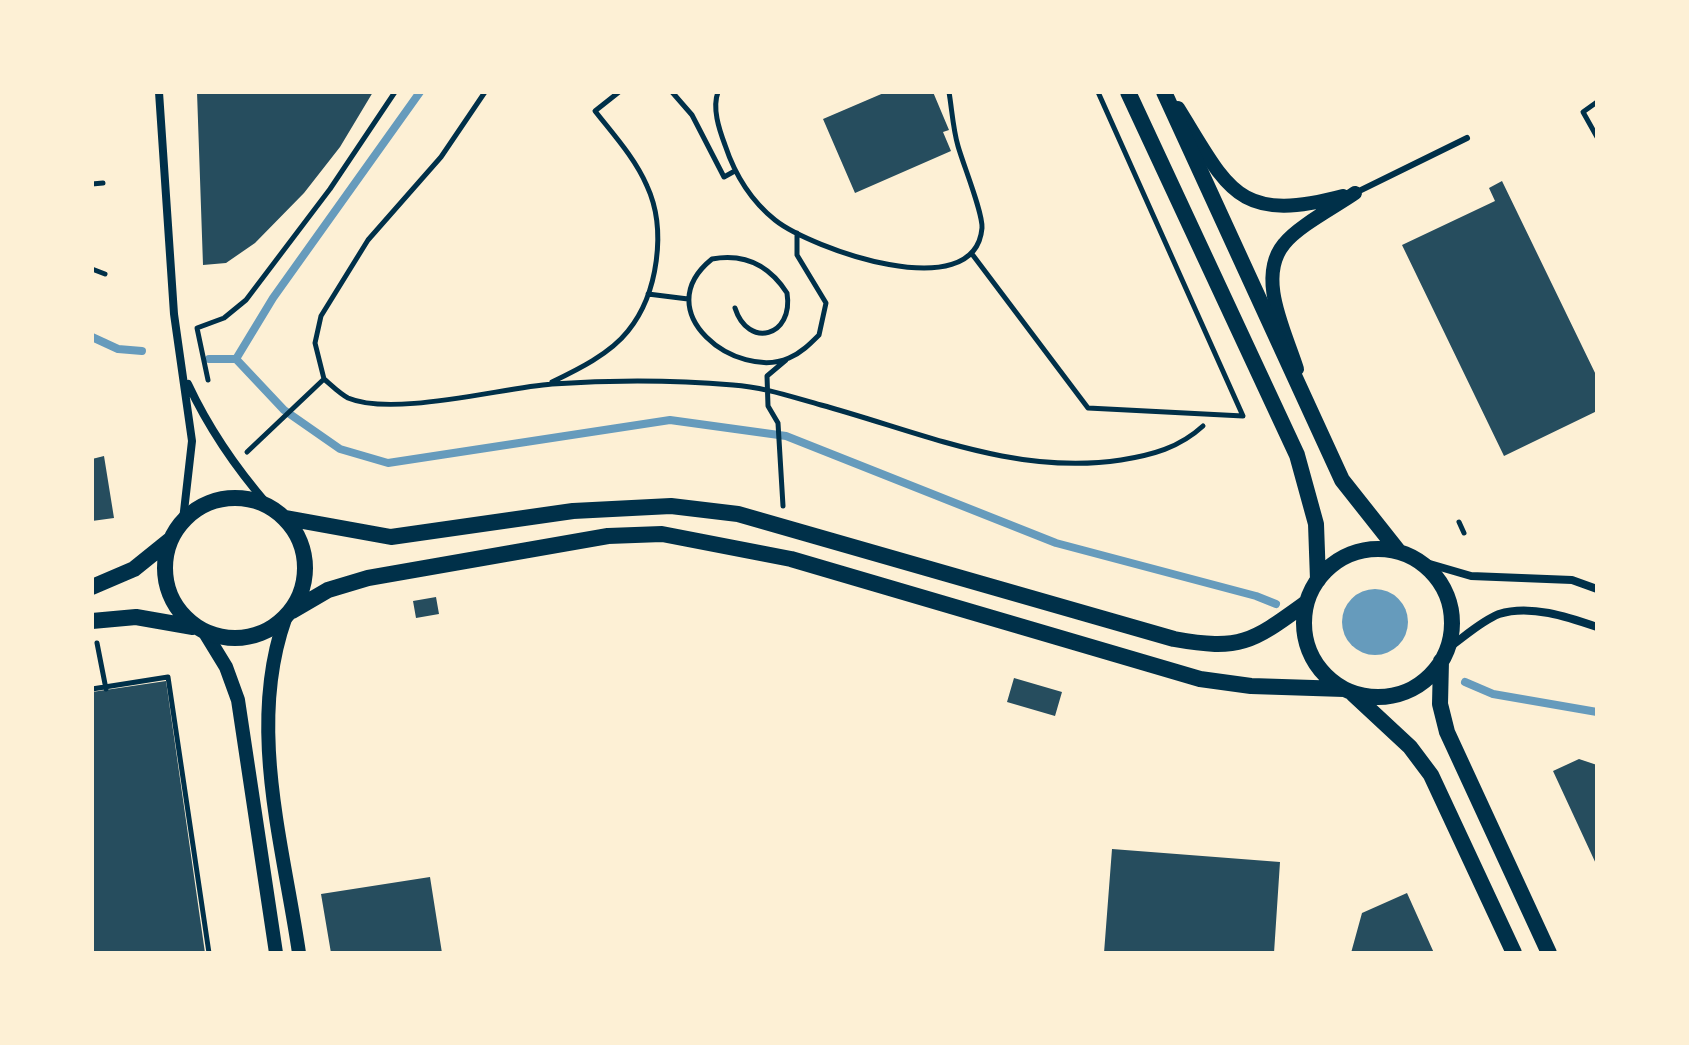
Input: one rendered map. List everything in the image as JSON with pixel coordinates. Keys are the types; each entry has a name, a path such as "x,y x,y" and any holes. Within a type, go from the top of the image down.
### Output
{"main road":[{"path":"1128,92 1297,455 1312,497 1318,580"},
{"path":"1166,92 1342,480 1399,552"},
{"path":"92,587 134,569 170,540 183,520 201,506 223,498 245,498 268,505 286,518 298,534 306,573 288,615"},
{"path":"286,518 359,534 391,537 573,511 671,506 738,514 1174,639 1214,646 1244,643 1265,633 1306,603 1318,580 1347,555 1372,548 1399,552 1416,560 1435,576 1447,599 1452,623 1444,655 1440,704 1447,732 1549,953"},
{"path":"92,621 136,617 200,629 225,638 247,638 267,632 328,590 368,578 608,536 662,534 791,559 1200,679 1251,686 1348,691 1373,697 1412,689 1429,677 1444,655"},
{"path":"170,540 165,559 171,598 200,629"},
{"path":"1306,603 1306,643 1315,662 1410,747 1431,775 1514,953"}],"street":[{"path":"159,92 171,285 192,441 183,520"},
{"path":"1166,92 1219,174 1234,192 1250,202 1272,207 1304,206 1355,193"},
{"path":"1306,396 1271,284 1274,260 1285,242 1355,193"},
{"path":"184,376 205,421 238,471 268,505"},
{"path":"1416,560 1471,576 1572,580 1597,589"},
{"path":"1444,655 1496,615 1511,611 1559,614 1597,627"},
{"path":"288,615 269,673 266,710 269,751 299,953"},
{"path":"200,629 226,667 238,700 276,953"}],"lane":[{"path":"1355,193 1467,138"}],"path":[{"path":"209,383 197,328 224,318 246,300 330,189 395,92"},
{"path":"485,92 441,157 368,240 321,316 315,343 324,379 348,398 393,404 547,385 621,381 735,385 766,390 882,422 962,449 1032,463 1105,462 1151,455 1187,440 1203,426"},
{"path":"547,385 576,371 627,332 648,294 657,224 648,187 595,111 619,92"},
{"path":"672,92 692,115 724,177 734,172"},
{"path":"718,92 718,126 734,172 747,192 775,220 797,233 875,262 916,269 949,268 972,254 982,227 957,143 949,92"},
{"path":"972,254 1088,408 1243,416 1098,92"},
{"path":"1597,102 1583,112 1597,137"},
{"path":"92,184 103,183"},
{"path":"783,514 778,423 768,406 767,376 819,335 825,312 822,293 797,255 797,233"},
{"path":"735,308 738,318 748,327 757,333 769,333 781,326 787,315 787,293 762,266 746,257 712,259 699,269 690,282 688,299 691,315 700,331 718,347 741,357 765,362 787,359"},
{"path":"92,269 105,274"},
{"path":"648,294 688,299"},
{"path":"239,442 247,452 324,379"},
{"path":"1459,522 1464,533"},
{"path":"97,643 106,688"},
{"path":"92,689 168,677 209,953"}],"water":[{"path":"1375,589 1388,592 1398,599 1405,609 1408,622 1405,635 1398,645 1388,652 1375,655 1362,652 1352,645 1345,635 1342,622 1345,609 1352,599 1362,592"}],"building":[{"path":"197,92 373,92 340,147 304,193 255,243 226,263 203,265"},
{"path":"886,92 933,92 949,130 943,132 951,151 855,193 823,119"},
{"path":"1502,181 1597,377 1597,411 1504,456 1402,245 1495,201 1489,188"},
{"path":"104,456 114,518 92,521 92,459"},
{"path":"436,597 439,614 416,618 413,601"},
{"path":"1014,678 1062,692 1055,716 1007,702"},
{"path":"166,681 205,953 92,953 92,692"},
{"path":"1579,759 1597,765 1597,866 1553,771"},
{"path":"1112,849 1280,862 1274,953 1104,953"},
{"path":"430,877 442,953 331,953 321,894"},
{"path":"1407,893 1434,953 1351,953 1362,913"}],"waterway":[{"path":"236,359 273,298 420,92"},
{"path":"92,337 118,349 142,351"},
{"path":"209,359 236,359 284,410 340,449 388,463 670,420 786,436 1056,543 1276,604"},
{"path":"1465,682 1493,694 1597,712"}]}
